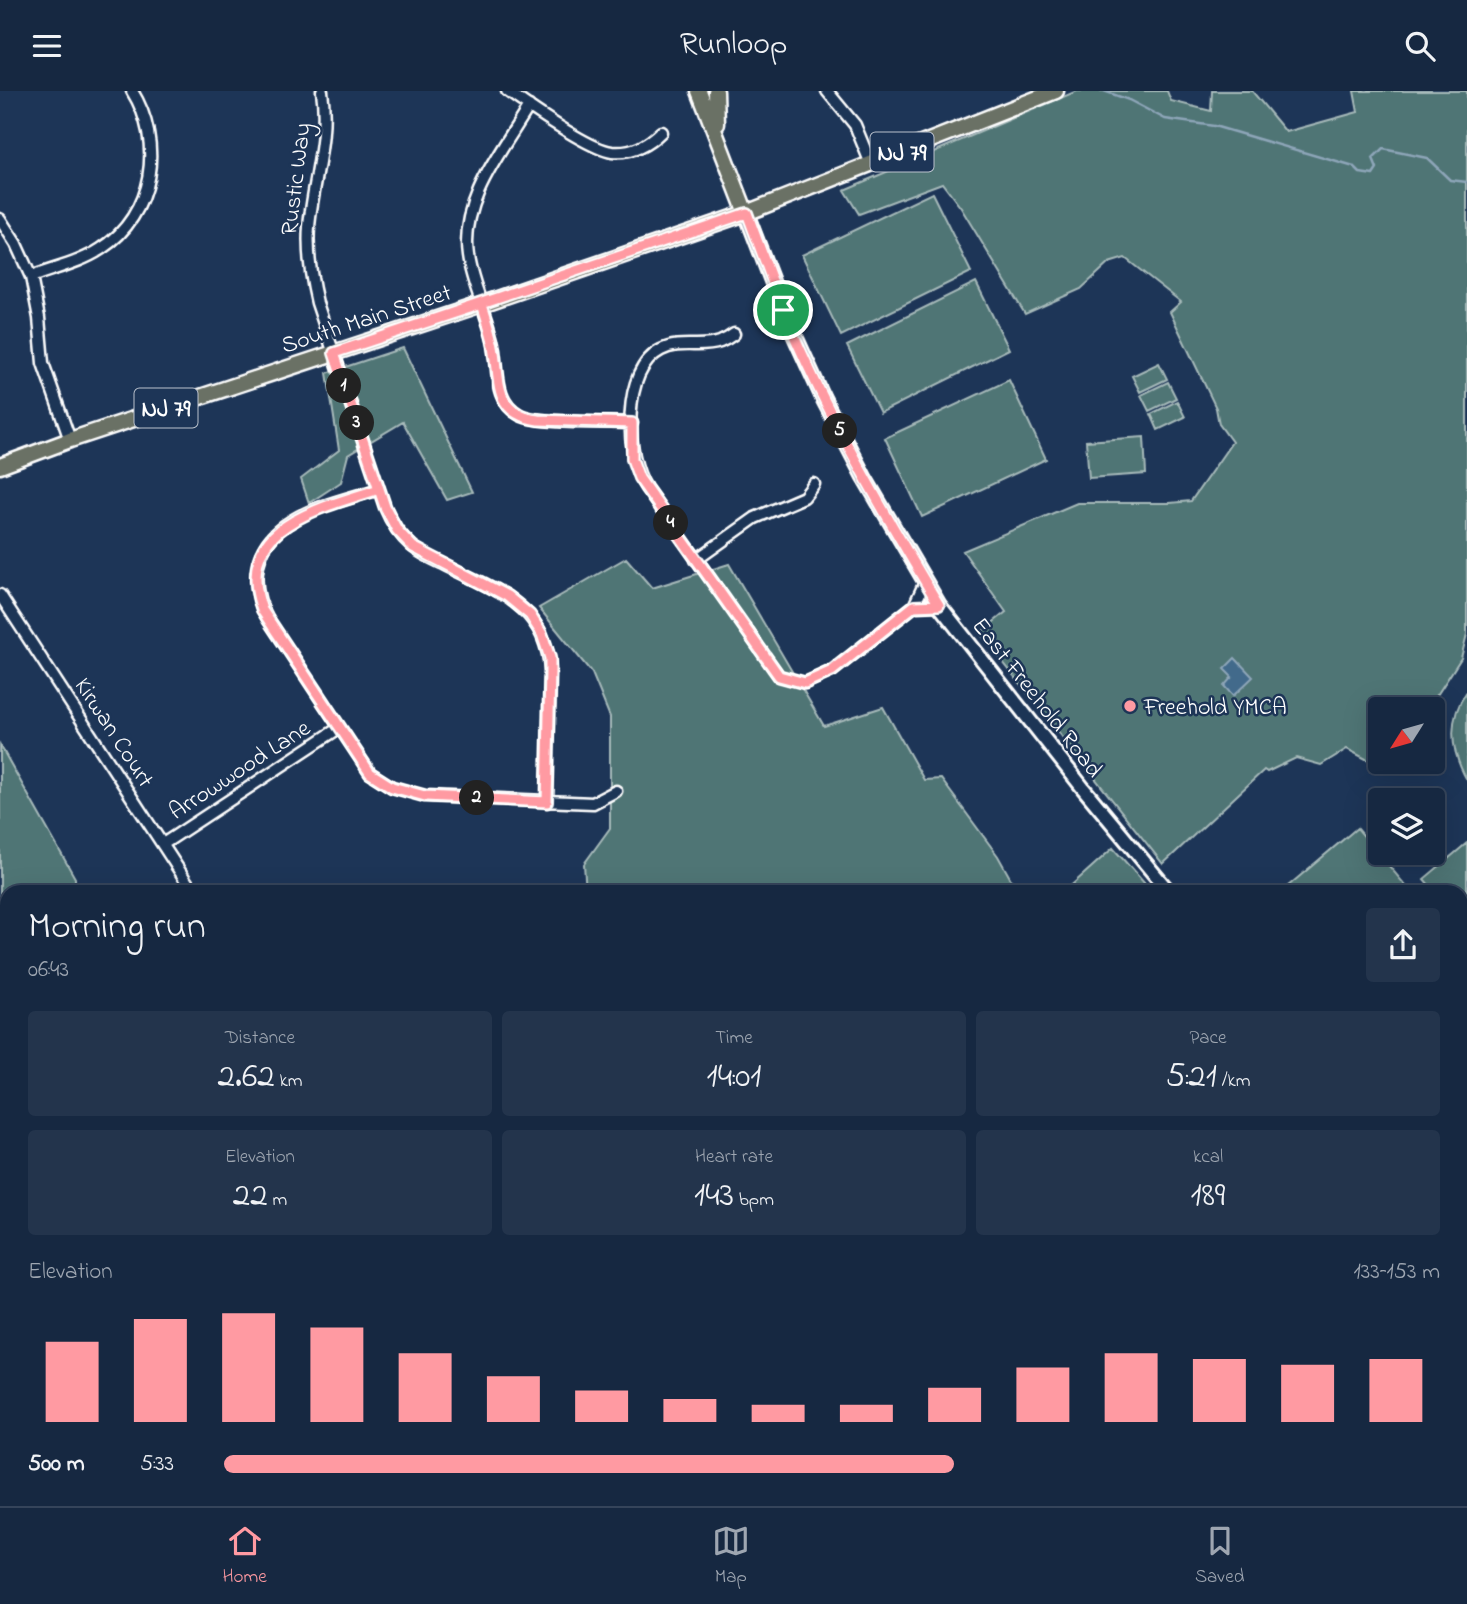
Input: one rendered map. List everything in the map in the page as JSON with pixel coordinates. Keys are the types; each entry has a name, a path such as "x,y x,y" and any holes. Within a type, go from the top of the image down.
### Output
{"main road":[{"path":"699,91 747,213"},
{"path":"716,91 715,111 722,149"},
{"name":"NJ 79","path":"747,213 1056,91"},
{"name":"South Main Street","path":"0,466 69,440 482,304 747,213"},
{"name":"East Freehold Road","path":"747,213 783,310 823,398 864,477 939,605 1163,885"}],"street":[{"path":"31,277 89,256 104,247 118,235 139,206 149,175 151,151 146,119 132,91"},
{"name":"Rustic Way","path":"322,91 323,139 309,225 309,257 317,303 391,521 413,547 507,596 530,615 542,634 550,658 547,802"},
{"path":"507,91 593,145 611,152 633,150 648,145 661,132"},
{"path":"827,91 855,125 871,164"},
{"path":"529,106 483,183 471,210 468,233 468,257 492,335 501,395 511,408 538,420 632,423"},
{"path":"0,219 16,244 31,277 39,318 43,363 69,440"},
{"path":"734,334 718,343 671,346 648,359 634,385 632,459 639,478 779,676 805,683 832,671 914,606 925,582"},
{"path":"696,560 755,519 804,496 814,484"},
{"path":"379,489 302,515 287,523 271,537 263,551 258,567 257,588 262,610 370,773 392,787 425,796 593,803 616,791"},
{"name":"Kirwan Court","path":"0,595 189,885"},
{"path":"914,606 939,605"},
{"name":"Arrowwood Lane","path":"163,844 339,728"}],"green space":[{"path":"1077,91 1167,91 1171,101 1211,111 1212,91 1252,91 1286,132 1358,112 1354,91 1467,91 1467,634 1461,658 1436,697 1368,697 1368,760 1347,749 1321,765 1296,758 1267,772 1264,770 1163,864 980,633 1006,612 963,551 1077,503 1191,501 1232,442 1219,424 1216,408 1170,312 1181,302 1125,258 1109,263 1081,289 1025,314 961,208 942,183 859,214 844,190"},
{"path":"932,193 971,272 841,336 802,255"},
{"path":"976,282 1009,349 880,413 847,346"},
{"path":"403,348 472,492 447,500 403,422 348,455 341,482 309,503 301,479 339,450 327,373"},
{"path":"1159,363 1167,379 1140,392 1132,376"},
{"path":"1009,380 1046,459 922,517 885,438"},
{"path":"1168,382 1176,398 1149,411 1141,395"},
{"path":"1177,401 1185,417 1158,430 1151,414"},
{"path":"1144,437 1146,474 1089,478 1086,441"},
{"path":"626,558 652,588 729,564 824,726 883,707 924,780 941,779 998,856 1014,885 586,885 584,864 610,828 610,717 592,673 539,608"},
{"path":"1467,691 1467,780 1457,758 1453,735 1456,713"},
{"path":"0,745 75,878 75,885 0,885"},
{"path":"1357,828 1368,841 1368,865 1388,865 1405,885 1289,885"},
{"path":"1467,843 1467,885 1429,885 1424,879 1441,865 1445,865 1445,861"},
{"path":"1113,848 1146,885 1072,885"}],"water":[{"path":"1235,658 1253,677 1233,696 1224,686 1232,677 1224,669"}],"waterway":[{"path":"1104,91 1129,100 1165,119 1214,126 1354,167 1360,173 1373,175 1377,169 1373,159 1383,149 1427,158 1450,180 1467,182"}],"place":[{"name":"Freehold YMCA","path":"1130,706"}],"route":[{"path":"783,310 747,213 334,353 385,507 397,530 421,553 507,596 523,608 537,624 550,658 547,802 425,796 392,787 370,773 262,610 257,588 258,567 271,537 287,523 302,515 379,489 334,353 482,304 496,354 501,395 511,408 519,414 538,420 632,423 632,459 639,478 779,676 805,683 832,671 914,606 939,605 864,477 823,398 783,310"}]}
